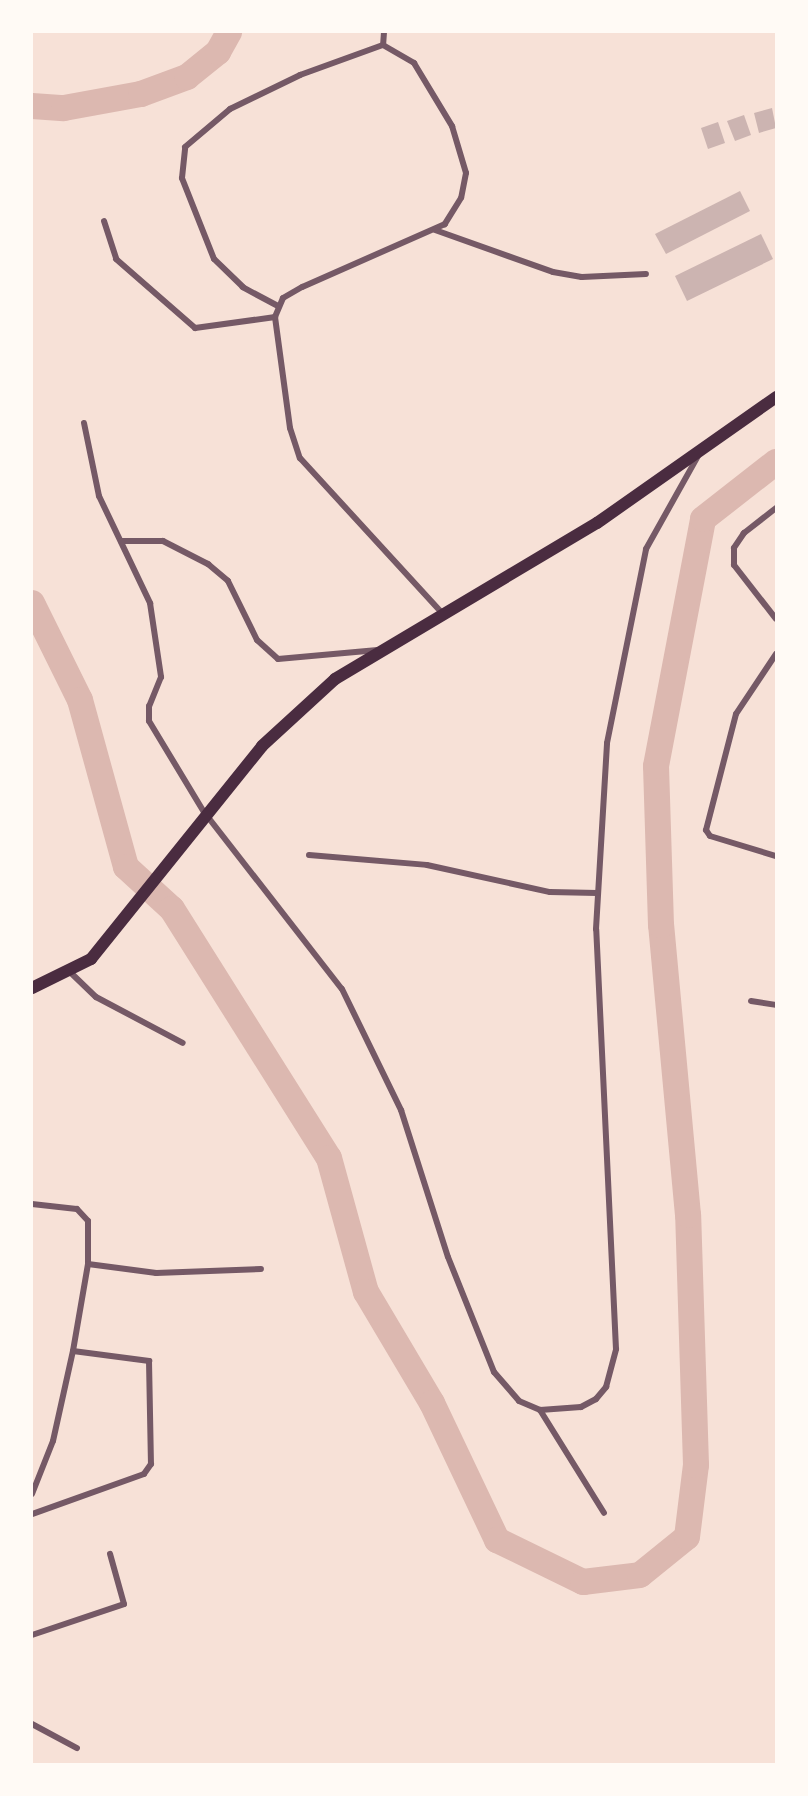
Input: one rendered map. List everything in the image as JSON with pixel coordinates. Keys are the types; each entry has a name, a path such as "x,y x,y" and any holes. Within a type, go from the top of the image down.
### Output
{"highway":[{"path":"32,988 70,972 116,930 204,812 297,710 385,650 445,617 597,523 777,397"}],"street":[{"path":"382,45 384,32"},
{"path":"278,306 243,287 214,259 182,178 185,147 230,109 300,75 382,45 414,63 434,90 463,152 461,198 455,213 435,230 302,287 278,306 275,317 290,428 300,458 445,617"},
{"path":"104,221 116,259 195,328 275,317"},
{"path":"435,230 553,272 582,277 646,274"},
{"path":"84,423 99,496 147,591 159,666 159,685 147,713 204,812 342,989 400,1110 448,1257 494,1372 519,1401 540,1410 580,1407 597,1399 606,1387 616,1350 597,893 607,743 635,589 654,531 701,450"},
{"path":"777,508 744,533 734,548 734,565 777,619"},
{"path":"121,541 163,541 208,564 228,581 257,640 278,659 385,650"},
{"path":"777,654 736,714 706,830 710,836 777,856"},
{"path":"309,855 427,865 550,892 597,893"},
{"path":"70,972 96,997 183,1043"},
{"path":"752,1001 777,1005"},
{"path":"32,1204 83,1214 90,1230 88,1264 73,1351 53,1441 32,1494"},
{"path":"88,1264 156,1274 261,1269"},
{"path":"32,1514 144,1474 151,1464 149,1360 73,1351"},
{"path":"540,1410 604,1513"},
{"path":"32,1635 124,1604 110,1554"},
{"path":"32,1724 77,1748"}],"building":[{"path":"772,108 776,128 759,133 754,113"},
{"path":"744,115 751,135 735,141 727,121"},
{"path":"718,122 725,143 708,149 701,128"},
{"path":"740,191 750,211 666,254 655,234"},
{"path":"761,234 773,259 687,301 675,276"}],"waterway":[{"path":"32,106 64,108 141,94 187,77 218,52 229,32"},
{"path":"32,603 80,700 126,867 172,909 329,1158 366,1292 432,1403 497,1540 583,1582 640,1575 687,1537 696,1465 688,1215 661,925 656,766 703,519 776,462"}]}
